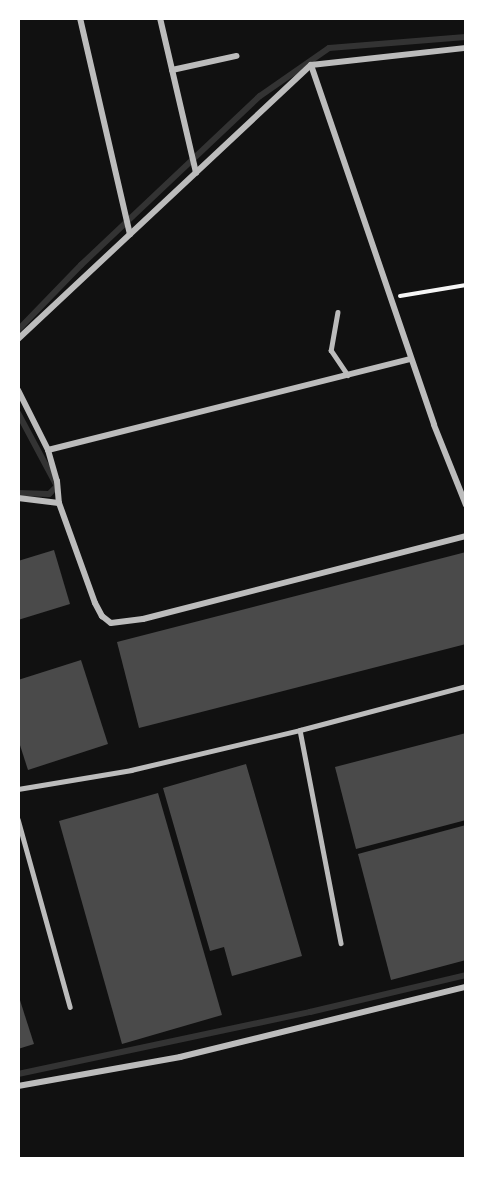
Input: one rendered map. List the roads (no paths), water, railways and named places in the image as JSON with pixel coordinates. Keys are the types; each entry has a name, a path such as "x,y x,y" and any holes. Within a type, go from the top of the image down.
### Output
{"street":[{"path":"80,18 130,234"},
{"path":"160,18 196,172"},
{"path":"18,339 311,65 466,48"},
{"path":"172,70 236,56"},
{"path":"311,65 411,359 466,506"},
{"path":"48,450 411,359"},
{"path":"18,390 48,450 57,481 59,503 95,603 102,616 111,623 143,619 466,536"},
{"path":"18,498 59,503"},
{"path":"18,1086 180,1057 466,987"}],"lane":[{"path":"338,312 331,351 348,375"},
{"path":"18,789 131,770 300,730 466,686"},
{"path":"300,730 340,943"},
{"path":"18,819 70,1006"}],"waterway":[{"path":"18,330 81,265 260,96 329,48 466,37"},
{"path":"18,413 57,486 49,494 18,493"},
{"path":"18,1074 310,1012 466,975"}]}
